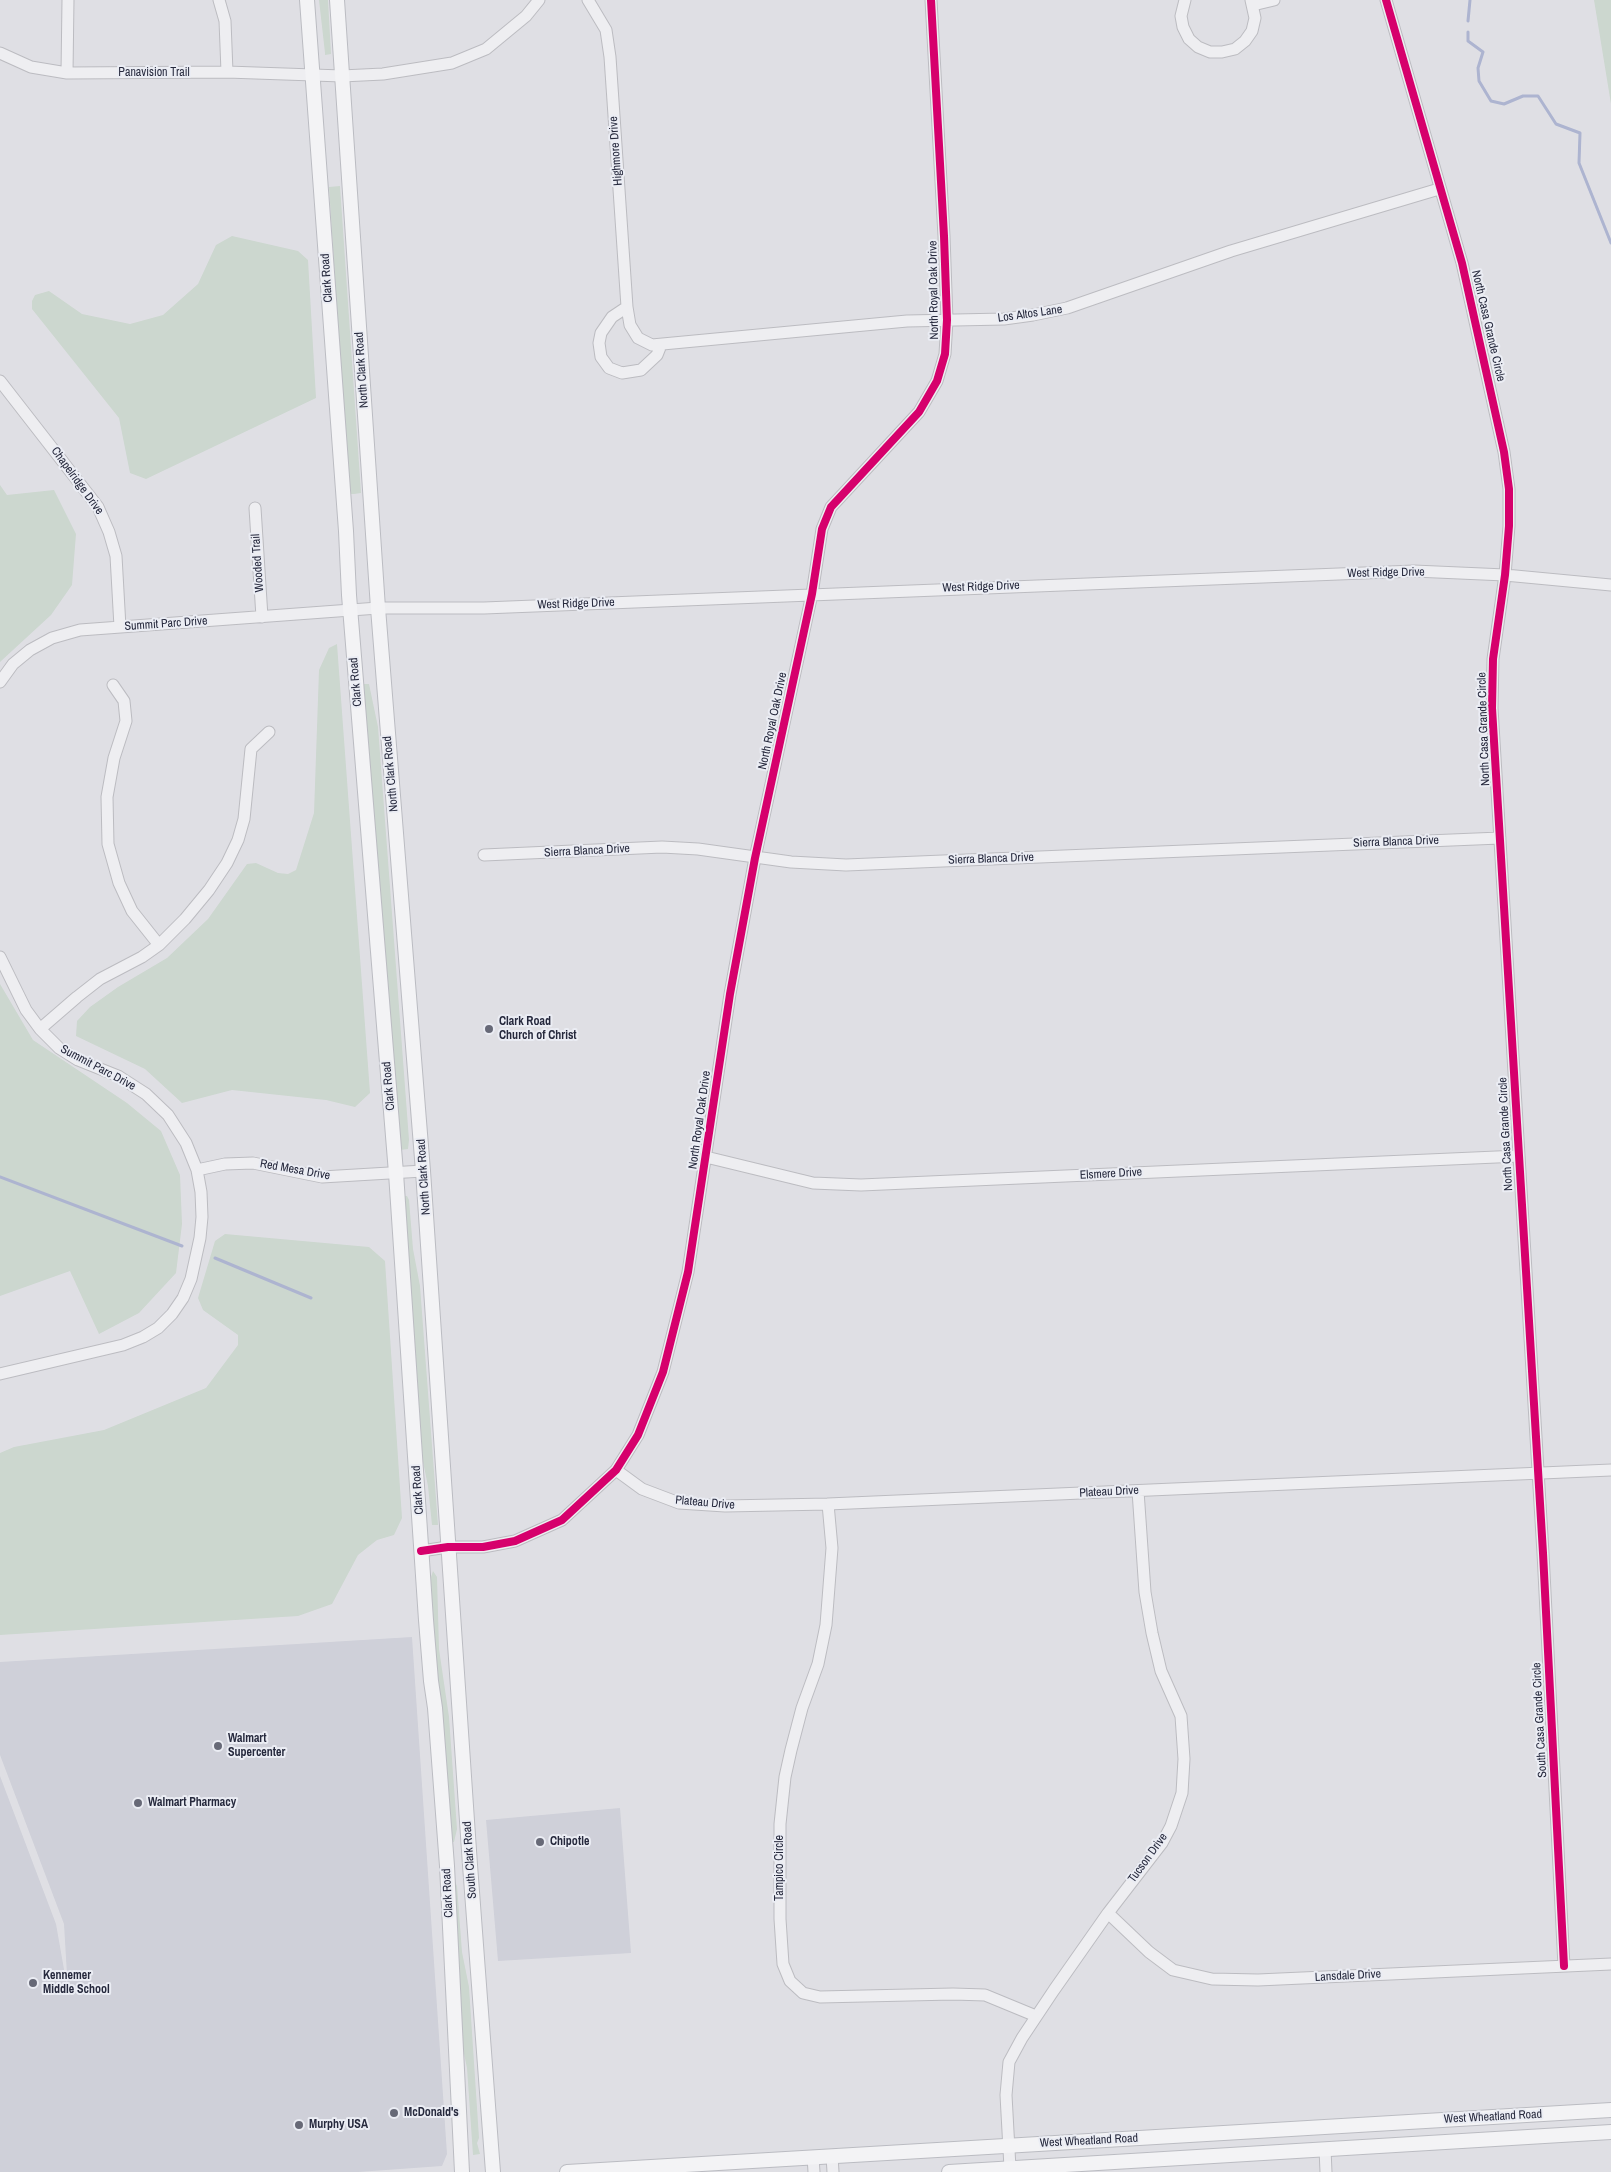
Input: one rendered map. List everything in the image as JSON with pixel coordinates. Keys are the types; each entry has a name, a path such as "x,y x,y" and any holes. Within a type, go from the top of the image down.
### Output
{"main road":[{"name":"Clark Road","path":"307,0 350,610 396,1173 422,1551 447,1866 462,2172"},
{"name":"North Clark Road","path":"337,0 378,608 423,1171 448,1547"},
{"name":"South Clark Road","path":"448,1547 493,2172"},
{"path":"447,1866 470,1865"},
{"name":"West Wheatland Road","path":"567,2172 666,2169 813,2157 1611,2110"},
{"name":"West Wheatland Road","path":"949,2172 1611,2132"}],"street":[{"path":"66,73 68,0"},
{"path":"219,0 225,21 227,72"},
{"path":"312,75 383,74 452,63 486,49 526,16 539,0"},
{"name":"Highmore Drive","path":"588,0 606,30 609,50 627,307"},
{"name":"North Royal Oak Drive","path":"422,1551 448,1547 507,1543 538,1532 562,1520 616,1470 638,1435 663,1372 688,1272 730,994 755,858 812,594 822,529 830,508 919,412 937,381 945,354 947,320 937,88 931,0"},
{"path":"1185,0 1181,16 1183,28 1188,39 1198,47 1210,52 1235,49 1245,41 1252,30 1255,18 1252,3 1274,0"},
{"name":"North Casa Grande Circle","path":"1386,0 1439,189 1462,263 1504,452 1509,489 1509,526 1505,575 1493,659 1492,708 1537,1473"},
{"name":"Panavision Trail","path":"0,53 31,67 66,73 227,72 312,75"},
{"name":"Los Altos Lane","path":"627,307 630,325 638,338 652,345 874,324 1004,319 1067,308 1231,251 1439,189"},
{"path":"627,307 612,316 601,333 599,343 601,357 609,368 622,373 641,370 657,355 661,345"},
{"name":"Chapelridge Drive","path":"0,381 98,507 110,532 116,556 120,627"},
{"name":"Wooded Trail","path":"255,508 262,617"},
{"name":"West Ridge Drive","path":"350,610 378,608 484,608 1414,571 1505,575 1611,584"},
{"name":"Summit Parc Drive","path":"0,682 13,664 30,650 52,638 80,630 350,610"},
{"path":"113,685 124,701 126,721 114,758 107,797 108,844 119,883 129,904 159,944"},
{"path":"40,1030 76,997 100,979 142,957 159,944 185,919 227,863 238,840 244,818 251,749 269,732"},
{"name":"Sierra Blanca Drive","path":"484,855 662,847 755,858 846,865 1500,838"},
{"name":"Summit Parc Drive","path":"0,957 26,1010 40,1030 59,1048 78,1060 118,1076 146,1094 168,1115 186,1143 197,1170 201,1192 200,1238 191,1279 183,1298 172,1314 158,1328 143,1337 123,1344 0,1374"},
{"name":"Elsmere Drive","path":"706,1157 813,1183 861,1185 1519,1156"},
{"name":"Red Mesa Drive","path":"197,1170 225,1164 253,1163 322,1177 423,1171"},
{"name":"Plateau Drive","path":"616,1470 642,1489 679,1503 725,1506 828,1504 1611,1470"},
{"name":"South Casa Grande Circle","path":"1537,1473 1564,1966"},
{"name":"Tucson Drive","path":"1010,2168 1006,2095 1009,2062 1036,2016 1108,1913 1162,1843 1182,1793 1184,1759 1182,1716 1161,1671 1152,1633 1145,1592 1138,1491"},
{"name":"Tampico Circle","path":"828,1504 832,1548 826,1626 818,1664 802,1708 791,1750 785,1777 780,1824 780,1919 783,1964 790,1981 802,1993 820,1997 927,1994 985,1995 1036,2016"},
{"name":"Lansdale Drive","path":"1108,1913 1149,1952 1173,1970 1212,1979 1258,1980 1611,1964"},
{"path":"1325,2149 1326,2172"},
{"path":"832,2156 833,2172"},
{"path":"813,2157 814,2172"}],"shaded area":[{"path":"319,0 328,0 331,54 325,55 325,53"},
{"path":"1594,0 1611,0 1611,104"},
{"path":"340,186 361,493 354,494 349,494 329,187"},
{"path":"232,236 298,251 308,260 316,398 146,479 130,473 119,418 32,309 32,301 35,295 49,291 82,314 130,324 163,315 198,284 216,245"},
{"path":"0,485 7,495 54,490 76,534 72,585 51,615 0,662"},
{"path":"337,644 370,1093 355,1107 326,1100 232,1090 182,1103 145,1069 76,1036 77,1021 90,1007 118,987 167,958 208,919 247,864 256,863 278,873 288,874 296,870 314,813 319,670 329,648"},
{"path":"362,684 369,684 378,727 409,1140 408,1149 400,1150"},
{"path":"0,984 33,1040 127,1103 161,1131 180,1175 182,1224 176,1273 139,1313 99,1334 70,1271 0,1296"},
{"path":"403,1196 407,1196 409,1200 413,1249 420,1286 438,1525 432,1525 428,1486 422,1457"},
{"path":"225,1234 369,1247 385,1261 402,1518 394,1535 377,1540 358,1555 332,1604 298,1616 0,1635 0,1453 14,1447 104,1430 206,1388 238,1345 238,1335 203,1310 198,1298 215,1241"},
{"path":"433,1571 437,1577 439,1649 449,1717 457,1829 454,1842 449,1842 433,1666 431,1577"},
{"path":"412,1637 447,2154 442,2166 358,2172 0,2172 0,1776 56,1924 68,1992 64,1924 0,1755 0,1662"},
{"path":"620,1808 631,1953 498,1961 486,1820"},
{"path":"450,1882 455,1882 457,1886 462,1952 469,1987 479,2138 477,2143 480,2154 473,2155 467,2068 460,2035"}],"waterway":[{"path":"1468,21 1470,0"},
{"path":"1468,32 1468,41 1483,52 1478,68 1479,81 1491,101 1504,104 1523,96 1538,96 1556,124 1580,133 1579,163 1611,243"},
{"path":"0,1177 182,1246"},
{"path":"215,1258 311,1298"}],"cycle path":[{"path":"421,1551 448,1547 483,1547 515,1541 562,1520 616,1470 638,1435 663,1372 688,1272 730,994 755,858 812,594 822,529 831,507 919,412 937,381 945,354 947,320 944,236 931,0"},
{"path":"1386,0 1462,263 1504,452 1509,489 1509,526 1505,575 1493,659 1492,708 1543,1553 1564,1966"}],"place":[{"name":"Clark Road Church of Christ","path":"489,1029"},
{"name":"Walmart Supercenter","path":"218,1746"},
{"name":"Walmart Pharmacy","path":"138,1803"},
{"name":"Chipotle","path":"540,1842"},
{"name":"Kennemer Middle School","path":"33,1983"},
{"name":"McDonald's","path":"394,2113"},
{"name":"Murphy USA","path":"299,2125"}]}
